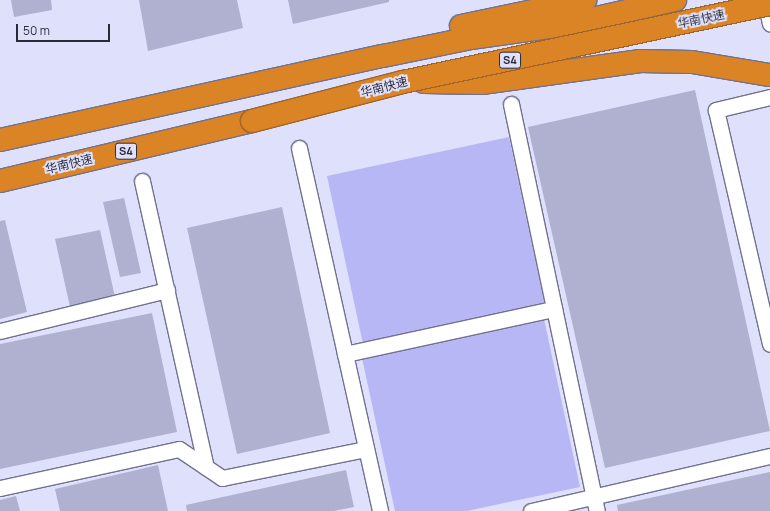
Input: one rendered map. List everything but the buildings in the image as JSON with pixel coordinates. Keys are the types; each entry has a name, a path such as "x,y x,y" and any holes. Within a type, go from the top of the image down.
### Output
{"highway":[{"path":"383,56 467,24 585,0"},
{"name":"华南快速","path":"0,140 383,56 470,38 570,24 675,0"},
{"name":"华南快速","path":"0,181 403,82 770,4"},
{"path":"403,82 482,83 640,61 692,62 770,75"}],"lane":[{"path":"765,0 770,24"},
{"path":"770,97 716,110 770,344"},
{"path":"511,104 596,504"},
{"path":"299,148 380,511"},
{"path":"142,181 206,467"},
{"path":"0,331 167,290"},
{"path":"345,354 554,309"},
{"path":"0,488 179,449 222,478 366,449"},
{"path":"531,511 596,504 770,456"}],"shaded area":[{"path":"509,137 545,305 363,344 327,176"},
{"path":"544,319 580,487 467,511 395,511 362,358"}]}
